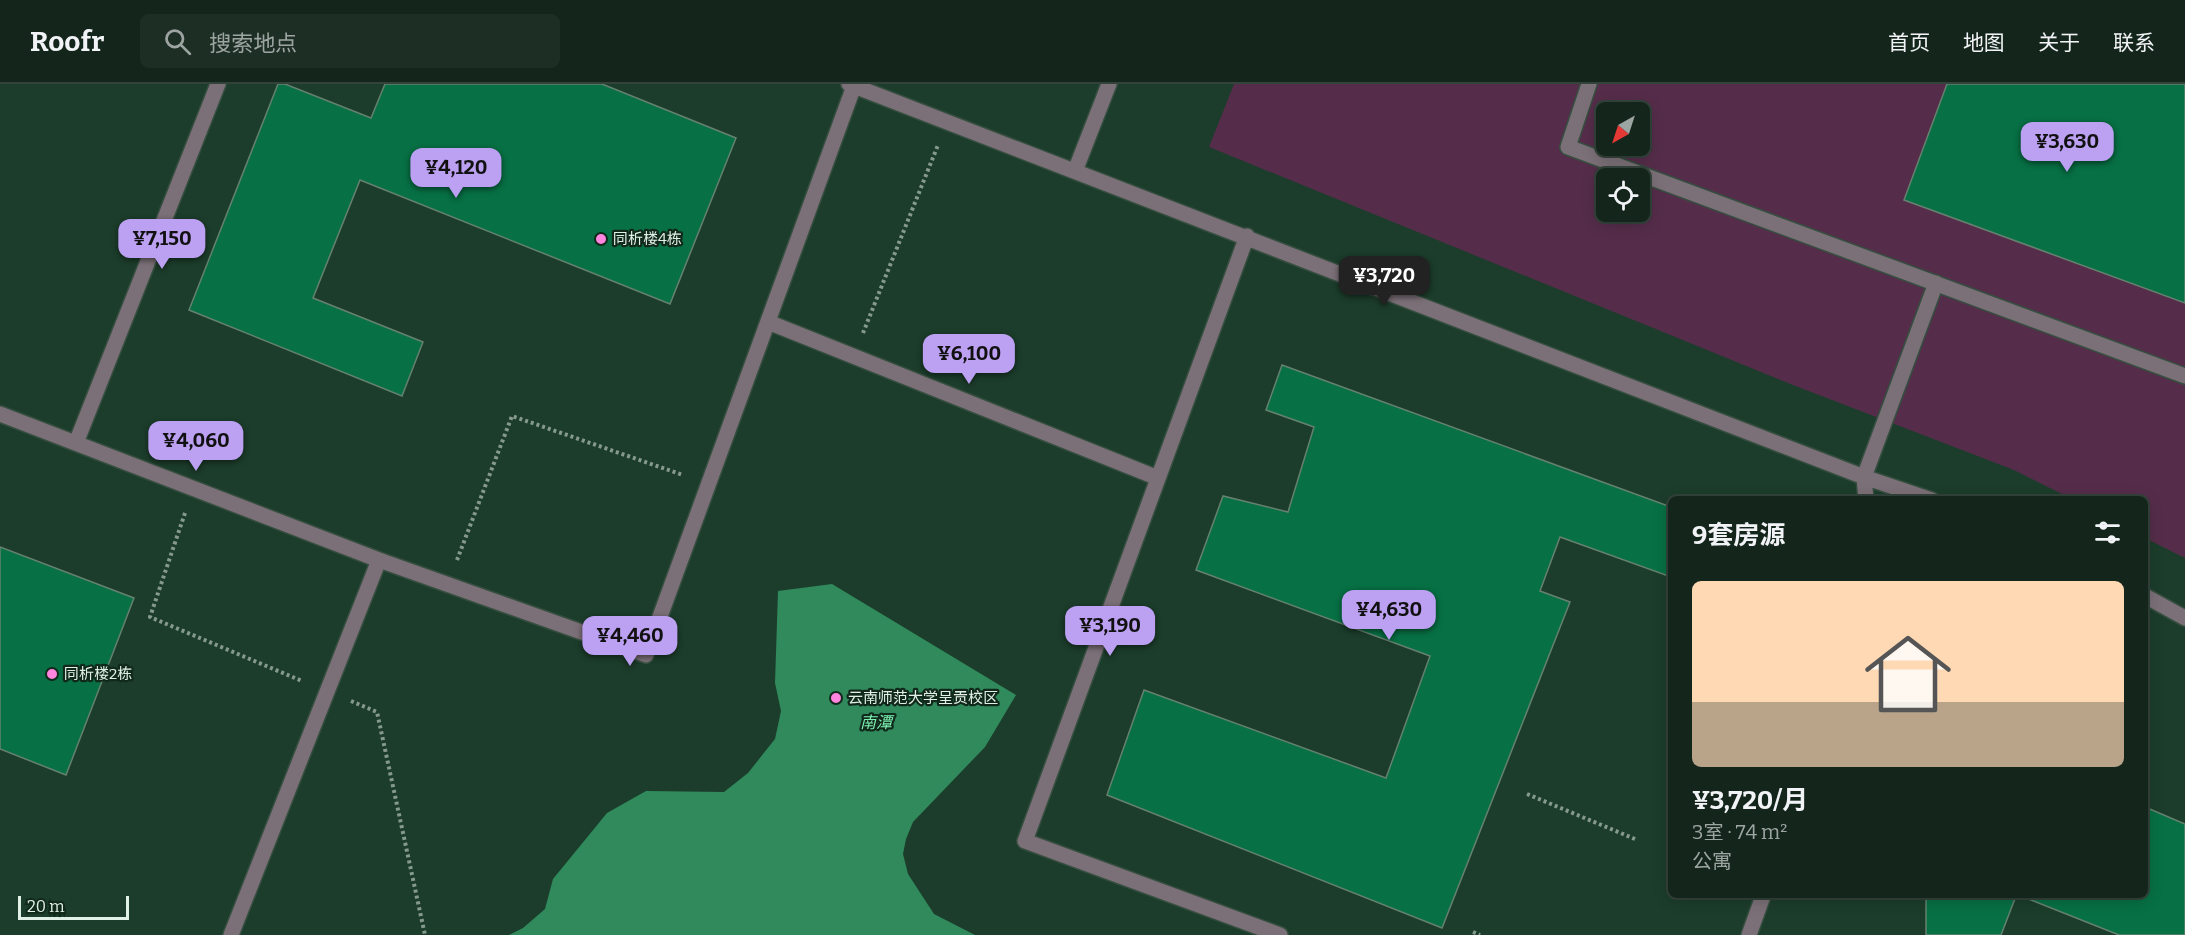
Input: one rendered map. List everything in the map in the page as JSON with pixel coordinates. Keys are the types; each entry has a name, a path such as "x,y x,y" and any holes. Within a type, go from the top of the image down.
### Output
{"street":[{"path":"76,443 218,84"},
{"path":"1075,171 1108,84"},
{"path":"1589,84 1568,147 2185,376"},
{"path":"0,414 380,560 646,655 852,85 1864,477 1920,496"},
{"path":"1246,236 1024,841 1280,935"},
{"path":"1866,496 1864,477 1936,283"},
{"path":"768,322 1158,478"},
{"path":"231,935 380,560"},
{"path":"2148,598 2185,618"},
{"path":"1749,935 1762,898"}],"path":[{"path":"854,357 947,122"},
{"path":"448,585 512,416 709,484"},
{"path":"1527,794 1635,839"},
{"path":"1473,932 1480,935"}],"shaded area":[{"name":"云南师范大学呈贡校区","path":"0,84 2185,84 2185,935 0,935"},
{"path":"1234,84 2185,84 2185,558 2148,540 2148,496 2066,496 2014,470 1793,385 1209,147"}],"water":[{"name":"南潭","path":"832,584 1016,695 985,747 913,822 903,854 908,874 934,914 975,935 509,935 523,928 545,909 553,879 607,813 646,791 724,792 748,773 775,739 781,711 775,683 778,591"}],"building":[{"name":"同析楼4栋","path":"278,84 285,84 371,118 385,84 602,84 736,138 670,304 360,180 313,298 423,342 402,396 189,310"},
{"path":"1947,84 2185,84 2185,303 1904,200"},
{"path":"1282,365 1668,506 1668,576 1560,537 1540,591 1570,602 1442,928 1107,795 1144,690 1386,778 1430,656 1196,570 1223,496 1288,512 1314,427 1266,410"},
{"name":"同析楼2栋","path":"0,547 134,598 66,775 0,749"},
{"path":"2148,808 2185,824 2185,935 2119,935 2026,898 2148,898"},
{"path":"1926,898 2015,898 2001,935 1926,935"}],"place":[{"name":"同析楼4栋","path":"601,239"},
{"name":"同析楼2栋","path":"52,674"},
{"name":"云南师范大学呈贡校区","path":"836,698"}]}
